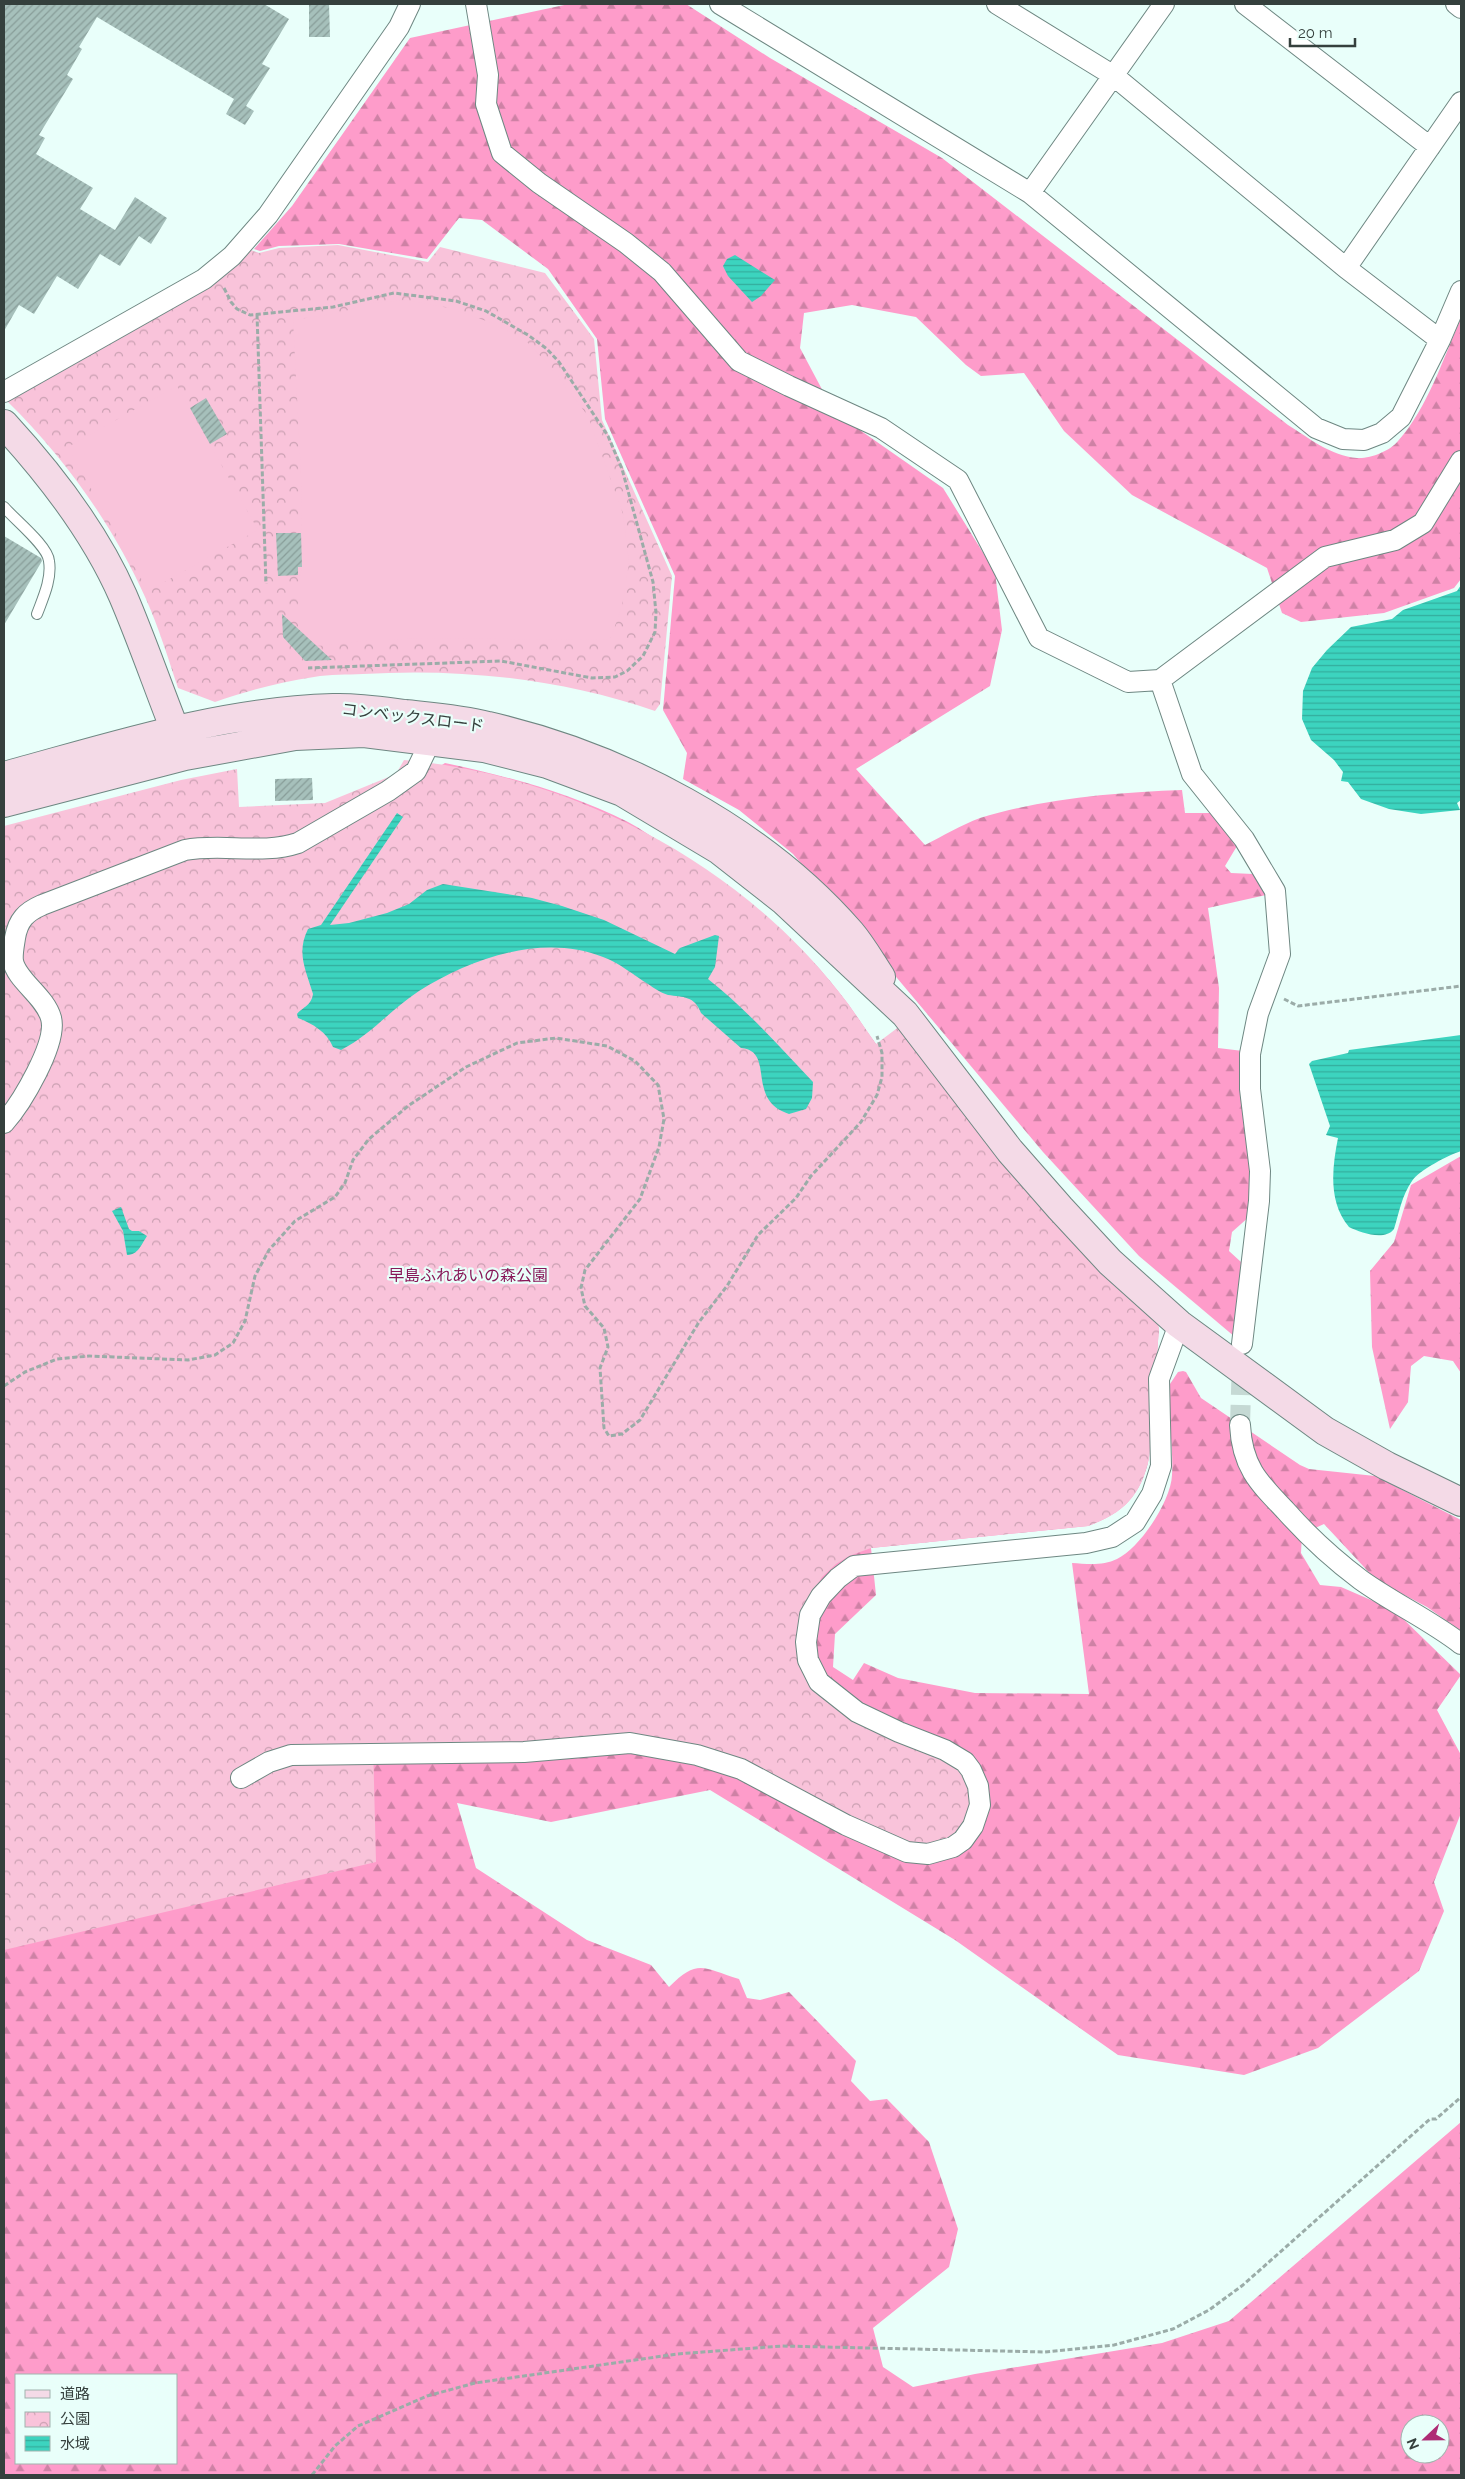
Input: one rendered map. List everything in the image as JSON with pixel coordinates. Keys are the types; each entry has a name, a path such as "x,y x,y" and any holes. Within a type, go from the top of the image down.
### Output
{"street":[{"path":"4,392 169,299 216,269 232,256 268,215 399,28 410,4"},
{"path":"476,4 488,75 486,104 502,153 539,183 626,243 662,272 739,361 881,428 958,480 1039,638 1128,682 1160,680 1325,557 1395,540 1423,522 1461,462"},
{"path":"720,4 1030,193 1316,428 1343,440 1364,440 1382,433 1401,417 1440,340 1461,291"},
{"path":"997,4 1114,76 1346,268 1440,340"},
{"path":"1030,193 1164,4"},
{"path":"1245,4 1430,147"},
{"path":"1456,4 1461,8"},
{"path":"1346,268 1461,102"},
{"path":"4,424 32,454 62,494 97,547 122,594 185,756"},
{"path":"1160,680 1192,774 1244,839 1275,891 1280,954 1258,1014 1250,1054 1250,1089 1260,1171 1259,1201 1242,1344"},
{"name":"コンベックスロード","path":"4,776 175,730 269,713 334,708 430,716 487,725 591,757 644,780 756,846 802,884 852,933 905,1014"},
{"path":"4,802 185,756 295,736 364,733 484,748 547,764 622,792 680,824 720,850 784,901 905,1014 1010,1151 1054,1201 1110,1262 1179,1324 1325,1431 1387,1466 1461,1502"},
{"path":"4,1123 12,1114 30,1083 50,1041 52,1028 51,1018 41,999 17,970 13,961 17,927 24,915 42,905 185,850 199,848 282,848 298,843 388,791 416,771 431,740"},
{"path":"241,1778 269,1762 291,1755 524,1752 630,1743 697,1755 741,1770 846,1825 907,1852 928,1854 952,1847 963,1840 973,1826 980,1805 978,1786 971,1770 965,1762 946,1750 868,1719 819,1682 808,1660 806,1642 810,1616 821,1596 838,1578 854,1566 1086,1543 1112,1538 1135,1522 1152,1494 1161,1466 1159,1379 1179,1324"},
{"path":"1240,1425 1241,1445 1252,1474 1300,1526 1335,1560 1363,1581 1461,1644"}],"lane":[{"path":"4,506 41,546 50,559 47,589 37,614"}],"path":[{"path":"216,269 231,302 244,312 257,314 300,311 394,293 410,294 456,301 486,311 528,334 546,348 559,362 608,436 622,469 655,597 655,632 649,645 643,656 634,665 615,677 592,678 501,661 308,668"},
{"path":"257,314 266,584"},
{"path":"1267,991 1298,1006 1461,986"},
{"path":"4,1386 25,1372 57,1360 89,1356 188,1360 215,1355 233,1343 245,1321 255,1276 269,1250 294,1220 335,1197 345,1183 353,1160 369,1138 408,1106 466,1067 517,1044 556,1038 606,1046 635,1061 658,1085 664,1119 659,1147 640,1199 585,1270 580,1288 585,1306 604,1328 608,1346 600,1368 604,1428 609,1436 622,1434 640,1420 699,1322 727,1286 758,1235 796,1198 811,1176 861,1122 877,1095 882,1077 882,1053 877,1036"},
{"path":"312,2475 335,2446 358,2426 427,2396 475,2383 677,2354 782,2346 1045,2352 1114,2345 1173,2329 1209,2310 1243,2285 1430,2119 1436,2119 1461,2096"}],"green space":[{"path":"569,4 686,4 770,58 942,158 1288,425 1321,446 1338,454 1357,458 1374,456 1385,451 1398,441 1418,414 1461,318 1461,579 1454,588 1384,613 1301,622 1282,613 1267,568 1132,495 1064,431 1024,373 981,376 966,365 916,317 852,305 804,313 800,348 834,412 943,488 995,572 1002,630 990,686 856,769 925,845 959,827 1003,811 1054,801 1106,795 1182,790 1185,813 1211,813 1237,846 1225,866 1231,873 1253,874 1266,895 1208,908 1219,988 1218,1048 1243,1051 1250,1148 1250,1216 1232,1232 1229,1251 1241,1262 1235,1337 1139,1256 1043,1152 793,854 739,810 683,779 687,753 663,710 675,576 605,419 597,339 548,269 482,220 459,218 427,259 339,244 279,246 260,251 254,249 292,206 410,38"},
{"path":"338,245 428,262 440,247 545,273 594,339 602,420 672,576 660,704 655,711 620,700 548,684 511,678 437,673 320,676 264,687 215,702 178,688 151,610 119,545 68,469 7,401 202,291 235,266 251,250 259,253 279,248"},
{"path":"406,300 449,308 492,323 525,340 549,365 588,416 623,514 629,563 622,606 610,640 412,638 367,640 317,646 298,629 298,584 302,567 301,474 293,320 338,313 372,303"},
{"path":"177,386 258,530 148,591 68,447"},
{"name":"早島ふれあいの森公園","path":"404,760 465,769 526,784 586,805 644,832 699,864 751,902 797,944 843,997 876,1044 900,1026 1157,1321 1159,1328 1149,1458 1146,1471 1136,1492 1121,1509 1101,1521 1088,1526 871,1548 849,1556 836,1564 822,1577 808,1600 811,1686 827,1702 862,1726 944,1758 960,1770 970,1790 971,1807 960,1829 951,1838 928,1845 914,1844 877,1829 797,1789 697,1748 373,1743 376,1862 4,1950 4,826 181,780 237,769 239,807 325,803 396,774"},
{"path":"445,763 538,786 584,802 628,822 736,893 780,929 820,969 843,997 876,1044 1159,1328 1149,1458 1141,1482 1129,1501 1112,1515 1088,1526 871,1548 876,1595 835,1634 833,1667 853,1680 864,1663 898,1678 975,1693 1089,1694 1072,1563 1101,1564 1117,1559 1135,1545 1153,1523 1166,1498 1172,1475 1169,1418 1170,1384 1178,1372 1183,1371 1186,1372 1201,1398 1300,1465 1309,1469 1375,1476 1461,1520 1461,1631 1427,1607 1376,1580 1324,1524 1302,1534 1301,1553 1320,1585 1341,1587 1394,1610 1461,1675 1437,1710 1461,1755 1461,1813 1434,1882 1444,1911 1419,1971 1318,2048 1244,2075 1118,2055 955,1940 710,1790 551,1822 457,1803 476,1868 587,1940 651,1965 669,1987 687,1972 701,1968 739,1979 747,1998 760,2000 789,1992 856,2061 851,2081 870,2101 887,2099 929,2142 958,2229 949,2267 873,2328 883,2367 913,2387 975,2374 1162,2343 1229,2321 1461,2122 1461,2475 4,2475 4,1284 302,855"},
{"path":"1461,1156 1461,1373 1453,1361 1424,1356 1411,1366 1408,1402 1390,1429 1372,1347 1370,1271 1394,1242 1411,1185"}],"water":[{"path":"735,255 775,280 761,296 752,302 728,276 723,266 727,259"},
{"path":"1461,585 1461,800 1457,803 1460,810 1421,814 1389,809 1361,799 1348,782 1341,781 1343,772 1334,760 1311,740 1302,719 1303,691 1312,668 1327,650 1351,627 1392,619 1403,610 1457,591"},
{"path":"397,813 403,817 330,925 349,923 387,913 409,904 427,890 443,884 532,898 562,906 604,920 675,954 680,948 715,935 719,936 715,967 708,979 749,1015 813,1082 812,1098 806,1109 789,1114 776,1107 768,1098 764,1088 757,1058 751,1051 741,1048 701,1013 692,1000 663,993 615,962 580,950 532,949 484,959 461,968 419,991 352,1044 341,1050 333,1047 319,1029 298,1018 297,1014 309,1003 313,994 303,961 304,938 308,929 321,925"},
{"path":"1461,1035 1461,1151 1435,1163 1421,1172 1412,1181 1401,1204 1394,1229 1390,1233 1373,1235 1349,1227 1338,1207 1333,1184 1338,1138 1326,1135 1330,1126 1309,1064 1312,1061 1348,1053 1349,1050"},
{"path":"121,1207 129,1229 139,1231 147,1236 139,1249 131,1255 127,1255 123,1231 112,1211"}],"building":[{"path":"4,4 264,4 289,19 262,64 270,68 246,106 254,111 245,125 226,114 234,99 97,17 79,47 82,49 67,75 73,79 39,135 45,138 36,154 93,188 80,209 115,230 135,197 167,218 151,244 139,236 120,266 100,254 78,289 57,276 34,314 19,305 4,331"},
{"path":"309,4 329,4 330,37 309,37"},
{"path":"206,398 227,434 210,444 190,408"},
{"path":"276,533 301,533 302,567 298,567 298,575 278,576"},
{"path":"4,536 41,558 42,561 4,625"},
{"path":"282,614 332,660 305,661 283,637"},
{"path":"312,778 313,800 275,801 275,779"}],"tunnel":[{"path":"1240,1425 1242,1360"}]}
